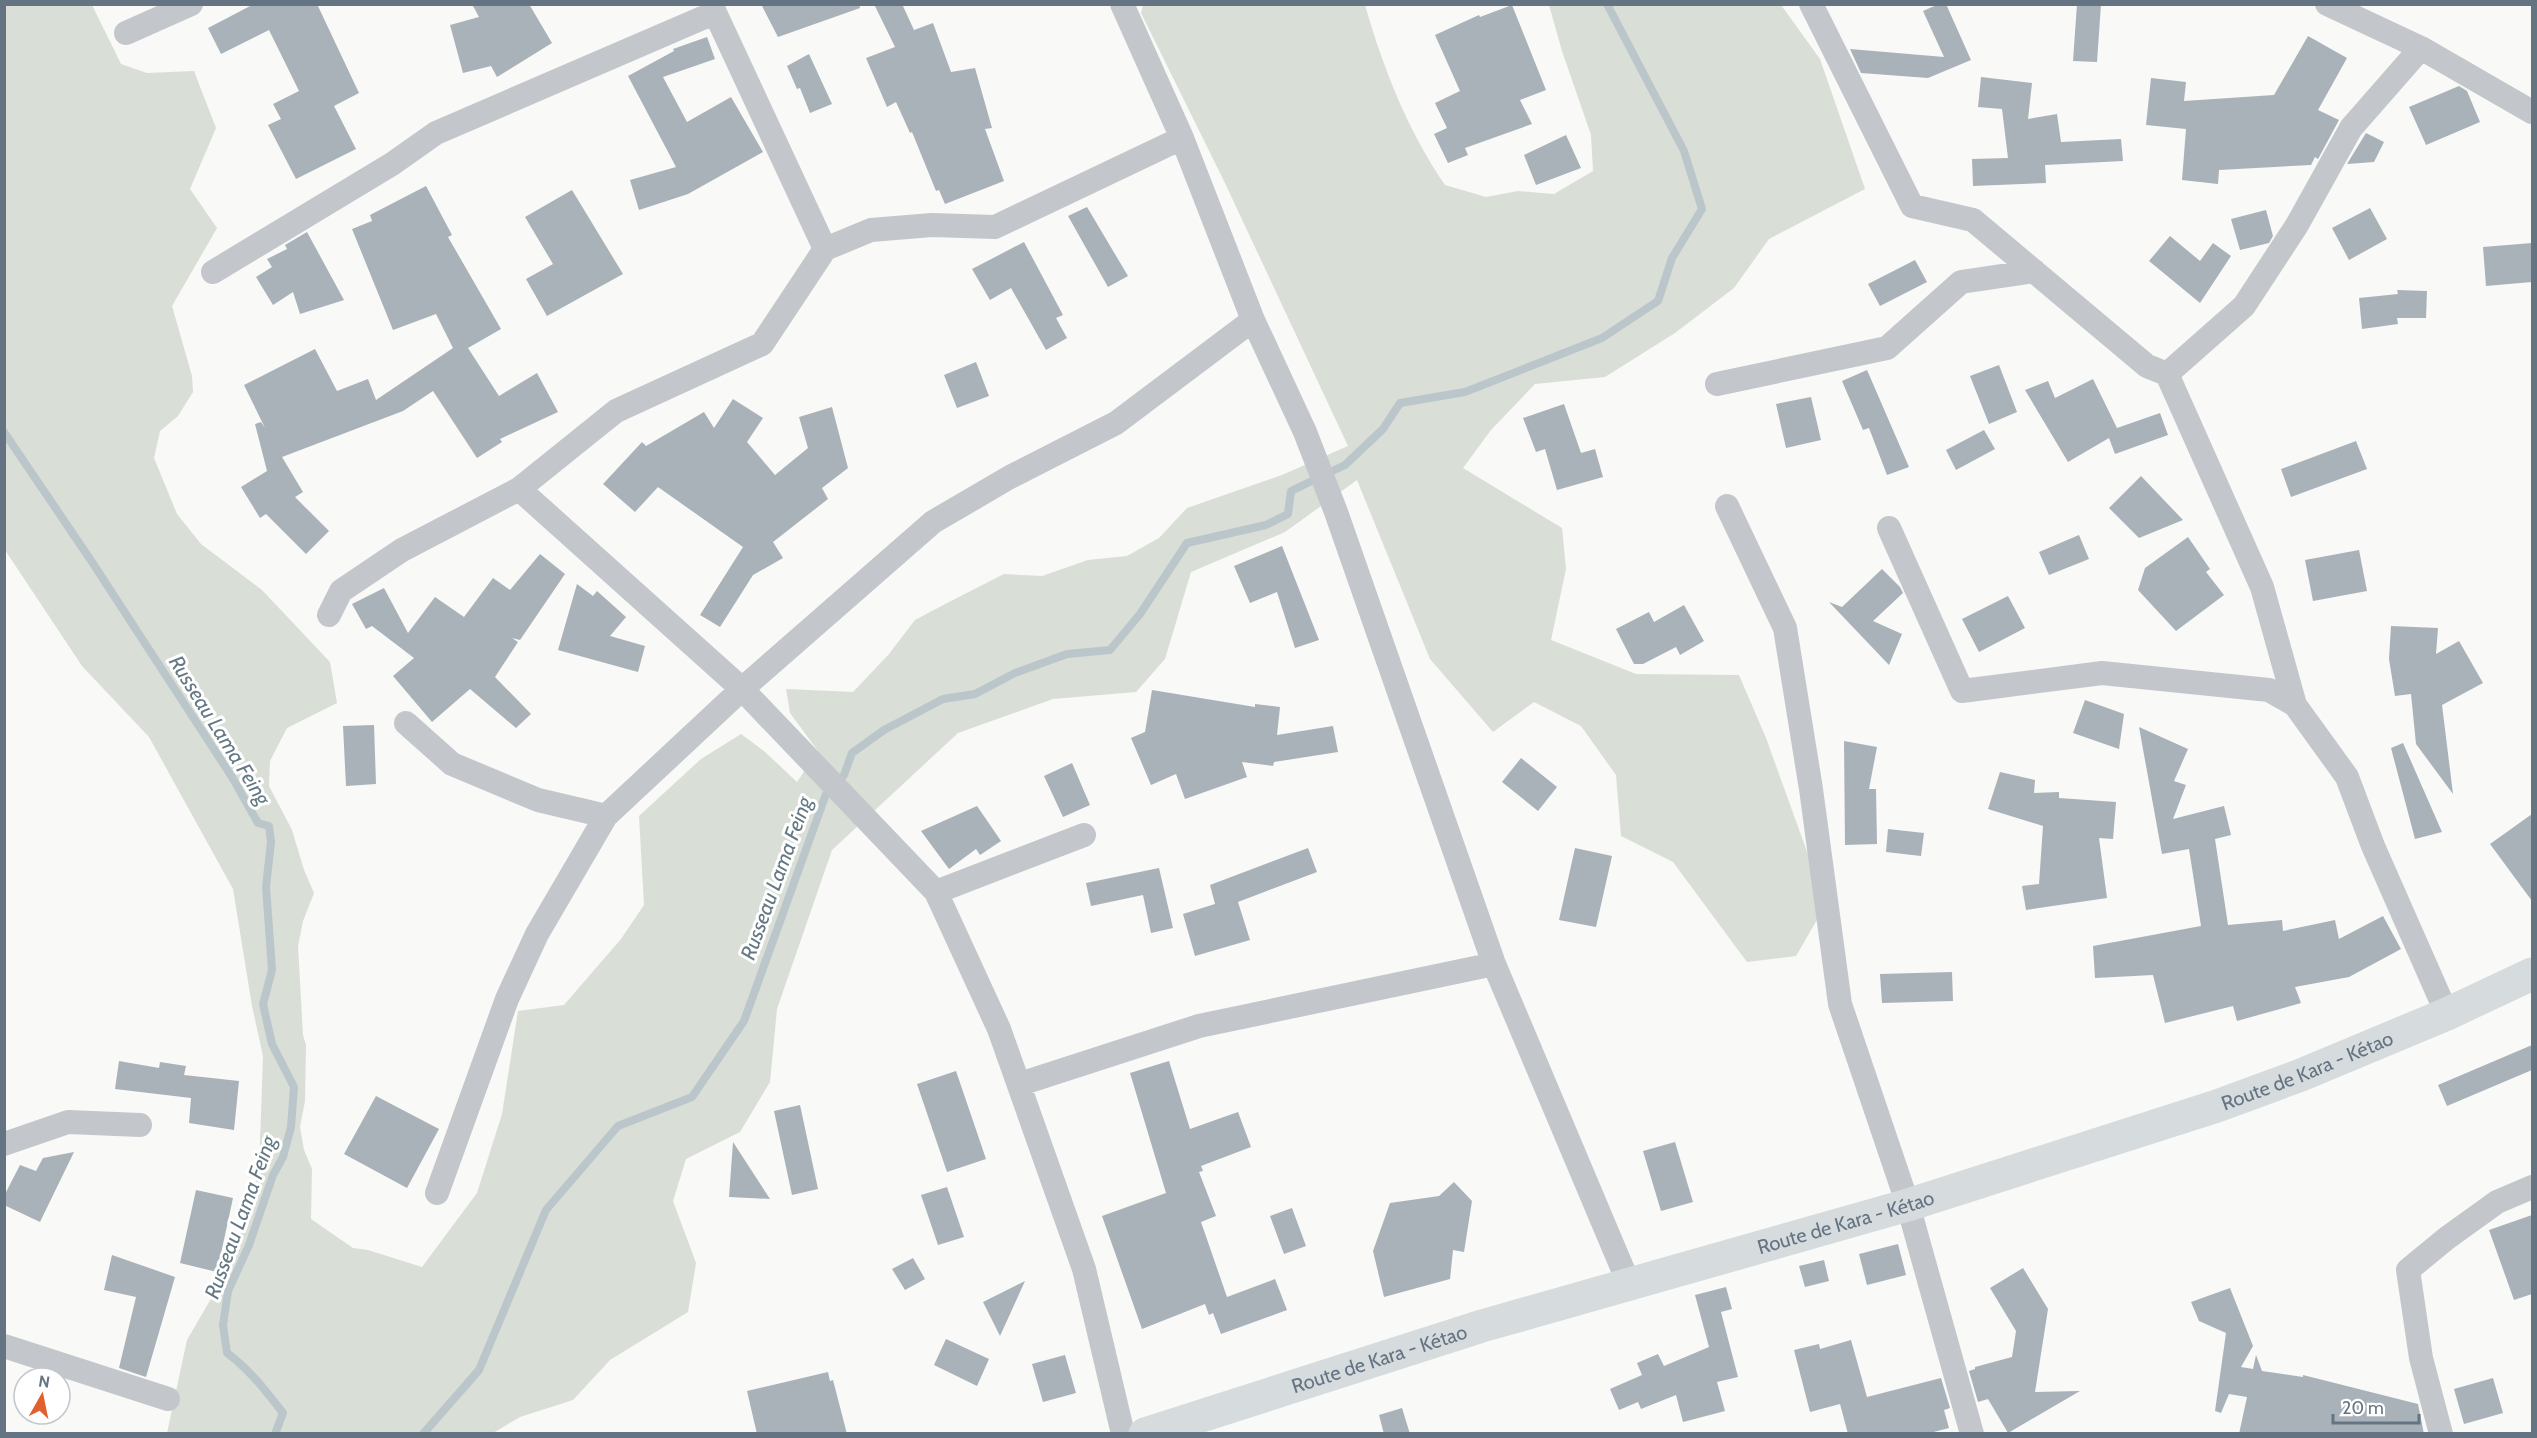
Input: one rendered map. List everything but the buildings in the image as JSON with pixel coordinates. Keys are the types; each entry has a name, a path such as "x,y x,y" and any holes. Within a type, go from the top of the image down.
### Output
{"main road":[{"name":"Route de Kara - Kétao","path":"1145,1434 1482,1326 1908,1205 2217,1106 2301,1075 2447,1014 2532,974"}],"street":[{"path":"126,33 191,4"},
{"path":"1122,4 1182,138 1253,321 1305,432 1336,512 1494,964 1629,1284"},
{"path":"1811,4 1912,206 1973,220 2147,366 2167,374 2262,587 2295,705 2347,777 2373,846 2447,1014"},
{"path":"2327,4 2421,48 2532,112"},
{"path":"213,272 392,164 436,134 713,9 825,249"},
{"path":"2167,374 2244,306 2297,225 2351,128 2421,48"},
{"path":"329,615 341,591 402,550 519,489 616,411 762,344 825,249 871,230 932,225 995,227 1182,138"},
{"path":"1717,384 1887,348 1961,282 2034,270"},
{"path":"437,1194 507,999 537,934 606,816 742,689 933,522 1010,477 1116,423 1253,321"},
{"path":"519,489 742,689 936,892 999,1029 1084,1269 1123,1434"},
{"path":"1727,506 1785,628 1811,789 1840,1004 1908,1205 1972,1434"},
{"path":"1889,528 1962,691 2102,673 2269,690 2295,705"},
{"path":"406,723 452,764 538,800 606,816"},
{"path":"936,892 1084,835"},
{"path":"1020,1084 1199,1026 1494,964"},
{"path":"4,1144 68,1122 140,1125"},
{"path":"2441,1434 2421,1358 2408,1269 2497,1202 2532,1187"},
{"path":"4,1346 168,1399"}],"shaded area":[{"path":"4,5 92,5 121,64 147,73 194,71 216,128 190,189 217,228 172,306 192,376 193,392 178,416 160,431 154,458 177,514 201,544 262,590 330,662 337,703 287,728 270,761 269,786 292,830 304,870 314,893 303,921 298,946 303,1035 306,1045 305,1101 300,1127 304,1150 312,1169 311,1219 353,1248 368,1250 422,1267 477,1193 502,1114 518,1011 564,1005 621,939 644,905 639,816 701,759 741,734 764,751 797,782 818,751 790,713 786,689 853,692 889,654 915,620 1004,574 1042,576 1088,560 1127,556 1159,538 1187,508 1282,475 1348,446 1224,181 1141,13 1143,5 1365,5 1380,52 1408,121 1445,185 1486,197 1518,191 1554,194 1593,171 1591,135 1549,5 1781,5 1820,59 1865,189 1769,239 1734,288 1675,333 1605,377 1535,384 1491,430 1463,468 1562,528 1566,569 1551,640 1636,674 1739,675 1766,738 1810,860 1818,918 1796,956 1747,962 1673,862 1621,836 1616,775 1581,726 1534,702 1493,732 1430,659 1357,480 1285,532 1191,572 1165,659 1136,692 1053,699 958,733 832,850 777,1009 770,1082 740,1132 686,1159 673,1201 696,1263 688,1312 610,1360 573,1400 520,1417 493,1433 167,1433 187,1340 233,1261 259,1170 263,1056 252,1006 233,889 149,737 82,666 5,550"}],"waterway":[{"name":"Russeau Lama Feing","path":"423,1434 479,1370 546,1210 618,1126 692,1097 744,1021 826,794 844,775 852,753 884,730 943,699 975,694 1015,673 1067,654 1110,650 1140,614 1187,543 1266,525 1288,514 1291,491 1345,465 1383,429 1400,403 1465,392 1602,338 1658,301 1672,258 1702,209 1684,151 1607,4"},
{"name":"Russeau Lama Feing","path":"4,432 232,777 258,823 269,826 271,842 266,887 272,970 263,1004 272,1044 294,1087 291,1127 283,1157 273,1175 249,1245 228,1291 223,1325 227,1353 250,1373 283,1413 275,1434"}]}
